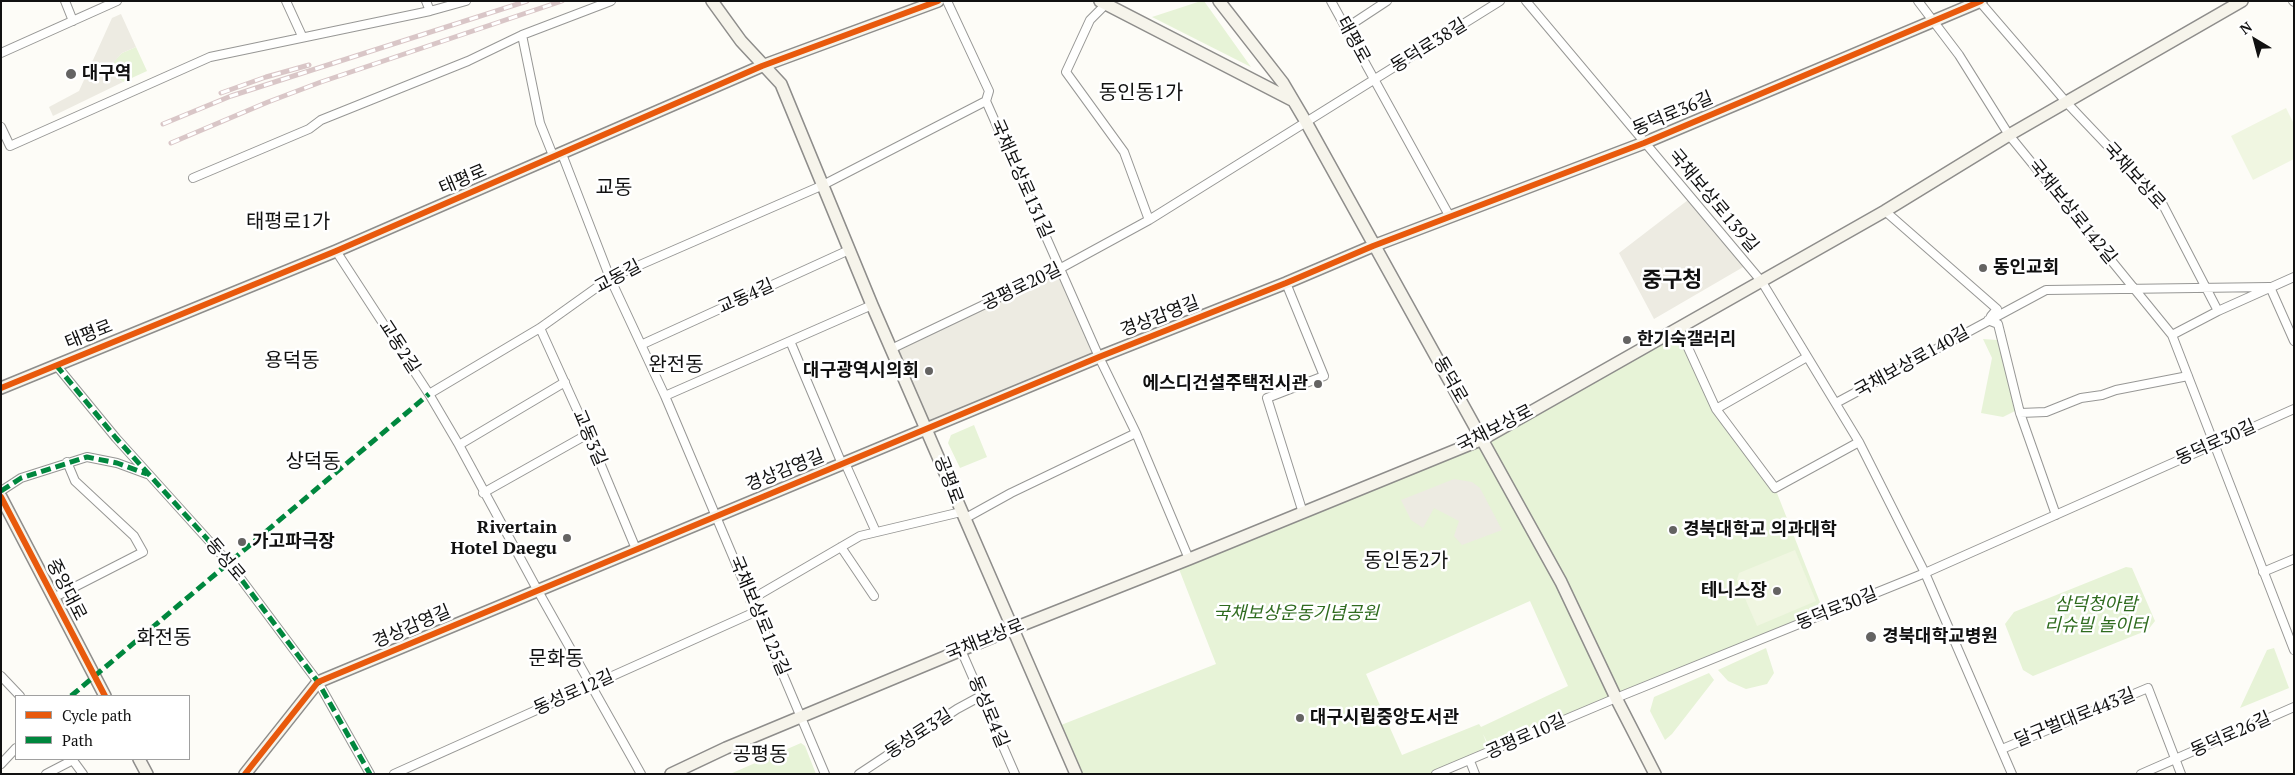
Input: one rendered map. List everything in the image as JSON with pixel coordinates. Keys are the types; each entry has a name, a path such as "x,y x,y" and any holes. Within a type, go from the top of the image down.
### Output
{"main road":[{"name":"공평로","path":"712,1 762,66 781,84 821,186 1076,774"},
{"name":"태평로","path":"1,388 336,251 762,66 938,1"},
{"name":"동덕로","path":"1219,1 1283,83 1306,122 1373,246 1483,439 1561,582 1616,698 1656,774"},
{"name":"국채보상로","path":"671,774 726,748 961,650 1483,439 1762,282 2242,1"},
{"name":"동덕로36길","path":"1373,246 1644,143 1981,2"},
{"path":"1103,3 1294,101"},
{"name":"경상감영길","path":"245,774 318,682 927,430 1099,356 1286,283 1373,246"},
{"name":"중앙대로","path":"1,497 104,695"},
{"path":"139,760 147,774"}],"street":[{"path":"65,1 74,21"},
{"path":"1,53 117,1"},
{"path":"426,1 430,11"},
{"path":"1,127 10,146 210,56 430,11 466,1"},
{"path":"193,178 309,129 321,120 468,61 522,35 611,1"},
{"name":"국채보상로131길","path":"947,1 988,91 986,101 1099,356 1136,433 1189,559"},
{"name":"태평로","path":"1331,1 1374,79"},
{"path":"1346,28 1388,1"},
{"name":"동덕로38길","path":"1306,122 1500,1"},
{"name":"국채보상로139길","path":"1526,1 1762,282"},
{"name":"국채보상로142길","path":"1918,1 1959,54 2009,136 2172,335 2263,572 2291,634 2294,650"},
{"path":"290,2 302,36"},
{"name":"국채보상로","path":"1981,2 2067,102 2162,203 2218,311"},
{"path":"1103,3 1090,20 1066,72 1124,152 1150,220"},
{"path":"522,35 540,123 558,156 610,278 643,344 716,516"},
{"path":"1374,79 1450,217"},
{"path":"821,186 986,101"},
{"name":"공평로20길","path":"891,349 1061,268 1150,220 1306,122"},
{"name":"교동길","path":"429,394 540,328 610,278 821,186"},
{"path":"1885,211 1997,309 1988,320 1998,324 2020,413 2056,515"},
{"name":"교동4길","path":"643,344 849,250"},
{"name":"교동2길","path":"336,251 429,394 459,445 483,493 641,774"},
{"name":"국채보상로142길","path":"2172,335 2218,311 2294,276"},
{"name":"국채보상로140길","path":"1762,282 1859,442 1925,573"},
{"path":"1286,283 1324,376 1266,398 1302,513"},
{"path":"2270,287 2294,340"},
{"name":"국채보상로142길","path":"1988,320 2046,290 2270,287"},
{"path":"665,396 872,305"},
{"name":"국채보상로140길","path":"1836,404 1988,320"},
{"name":"교동3길","path":"540,328 588,434 636,549"},
{"path":"1679,328 1716,409 1775,488 1859,442"},
{"path":"790,341 843,464 876,532"},
{"path":"1716,409 1807,357"},
{"name":"동성로","path":"56,365 149,475 229,563 318,682 370,774"},
{"path":"2020,413 2046,412 2082,398 2102,396 2116,390 2188,376"},
{"path":"459,445 565,382"},
{"name":"동덕로30길","path":"1616,698 1925,573 2214,443 2294,410"},
{"path":"750,600 860,536 963,515 1136,433"},
{"path":"483,493 588,434"},
{"path":"1,490 21,478 67,462 88,457 117,463 149,475"},
{"path":"53,598 143,552 134,536 75,481 67,462"},
{"name":"국채보상로125길","path":"716,516 801,717"},
{"path":"841,548 874,596"},
{"path":"2263,572 2294,559"},
{"name":"달구벌대로443길","path":"1925,573 2012,774"},
{"name":"동성로12길","path":"394,774 755,612"},
{"name":"동성로4길","path":"961,650 1014,774"},
{"path":"1,676 19,695"},
{"name":"달구벌대로443길","path":"2002,748 2148,688 2175,759"},
{"name":"동성로3길","path":"858,774 981,696"},
{"name":"공평로10길","path":"1436,774 1616,698"},
{"name":"동덕로26길","path":"2141,774 2294,707"},
{"path":"801,717 824,774"},
{"path":"1,764 15,749"},
{"path":"2175,759 2180,774"},
{"path":"46,774 72,760 83,774"},
{"path":"1470,761 1475,774"}],"green space":[{"path":"1204,1 1251,67 1152,17"},
{"path":"136,47 147,71 123,82 116,77 113,71 114,61 122,53"},
{"path":"2286,108 2294,124 2294,159 2253,180 2231,136"},
{"name":"국채보상운동기념공원","path":"1679,328 1716,409 1775,488 1825,615 1492,752 1483,734 1490,753 1436,774 1076,774 1056,727 1216,664 1177,564 1483,439","holes":["1530,601 1568,686 1481,727 1479,724 1402,755 1366,674"]},
{"path":"1983,339 1997,340 2019,409 2003,417 1981,413 1992,358"},
{"path":"974,425 987,457 960,468 948,443 951,435"},
{"name":"테니스장","path":"1795,550 1816,601 1757,626 1737,580 1739,573"},
{"name":"삼덕청아람 리슈빌 놀이터","path":"2126,567 2132,568 2155,621 2148,630 2033,676 2023,670 2005,624 2014,612"},
{"path":"1766,648 1774,673 1767,684 1746,689 1728,681 1718,670"},
{"path":"2274,648 2289,688 2240,708 2267,650"},
{"path":"1709,673 1714,680 1672,734 1665,740 1650,711 1654,697"},
{"path":"801,743 805,746 816,774 730,774"}],"shaded area":[{"path":"121,14 136,47 122,53 114,62 113,71 116,77 123,82 53,116 49,107 79,91 112,18"},
{"path":"1688,200 1745,266 1654,319 1619,253"},
{"path":"1059,274 1095,355 929,425 896,350"},
{"path":"1454,479 1472,482 1480,488 1502,530 1462,545 1454,536 1459,521 1434,508 1423,528 1411,520 1401,500"}],"railway":[{"path":"163,124 231,96 527,1"},
{"path":"171,143 321,82 562,1"},
{"path":"221,93 266,77 309,65"}],"marked path":[{"path":"56,365 116,438 229,563 318,682 370,774"},
{"path":"72,695 429,394"},
{"path":"1,491 21,478 87,457 117,463 147,474"}],"cycle path":[{"path":"1,388 336,251 762,66 938,1"},
{"path":"245,774 318,682 1099,357 1286,283 1373,246 1644,143 1981,1"},
{"path":"1,497 104,695"}],"place":[{"name":"대구역","path":"71,74"},
{"name":"동인교회","path":"1983,268"},
{"name":"한기숙갤러리","path":"1627,340"},
{"name":"대구광역시의회","path":"929,371"},
{"name":"에스디건설주택전시관","path":"1318,384"},
{"name":"경북대학교 의과대학","path":"1673,530"},
{"name":"Rivertain Hotel Daegu","path":"567,538"},
{"name":"가고파극장","path":"242,542"},
{"name":"테니스장","path":"1777,591"},
{"name":"경북대학교병원","path":"1871,637"},
{"name":"대구시립중앙도서관","path":"1300,718"}],"district":[{"name":"동인동1가","path":"1141,93"},
{"name":"교동","path":"614,188"},
{"name":"태평로1가","path":"288,222"},
{"name":"중구청","path":"1672,281"},
{"name":"용덕동","path":"292,361"},
{"name":"완전동","path":"676,365"},
{"name":"상덕동","path":"313,462"},
{"name":"동인동2가","path":"1406,561"},
{"name":"화전동","path":"164,638"},
{"name":"문화동","path":"556,659"},
{"name":"공평동","path":"760,755"}]}
